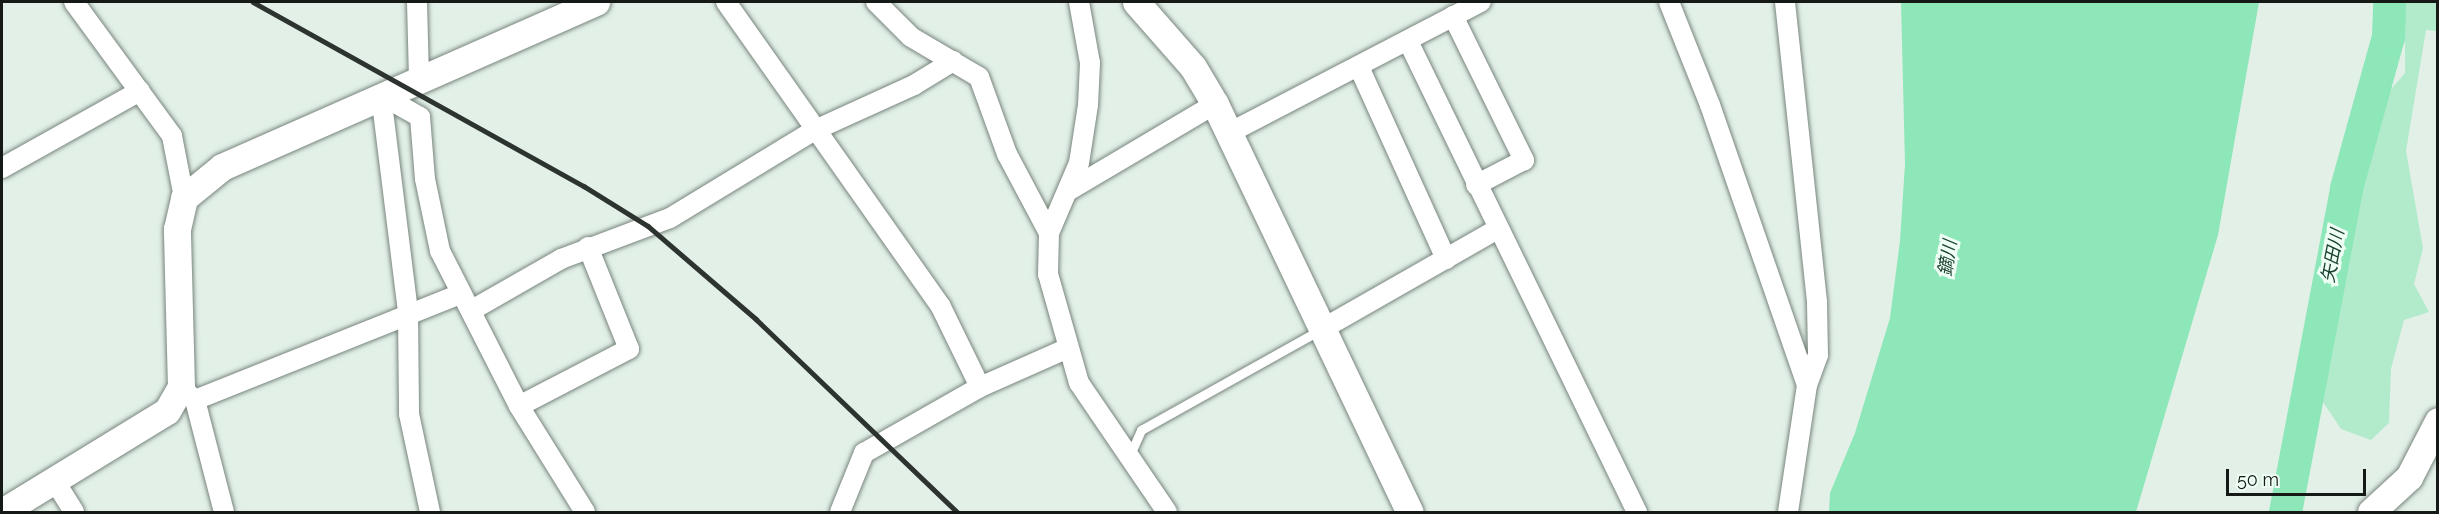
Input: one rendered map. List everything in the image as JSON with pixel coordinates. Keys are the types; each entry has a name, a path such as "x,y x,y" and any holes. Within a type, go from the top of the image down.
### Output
{"street":[{"path":"74,2 172,136 184,198 177,229 188,393 224,513"},
{"path":"417,2 420,77"},
{"path":"726,2 941,308 980,387"},
{"path":"876,2 911,37 979,77 1007,154 1049,233"},
{"path":"1079,2 1090,63 1088,105 1079,163 1049,233 1048,274 1071,363 1094,410 1130,457 1167,513"},
{"path":"1136,2 1193,67 1215,104 1410,513"},
{"path":"1229,133 1359,68 1481,2"},
{"path":"1669,2 1710,105 1807,385"},
{"path":"1785,2 1817,303 1818,355 1807,385 1788,513"},
{"path":"184,198 222,167 581,4"},
{"path":"1453,16 1524,160 1476,185"},
{"path":"1407,41 1497,230 1637,513"},
{"path":"472,310 588,247 670,218 815,129 914,85 953,61"},
{"path":"1359,68 1446,259"},
{"path":"2,168 140,91"},
{"path":"381,95 420,117 424,179 440,252 460,294 472,310 519,406 585,513"},
{"path":"381,95 408,313 410,414 430,513"},
{"path":"1068,191 1215,104"},
{"path":"1323,328 1497,230"},
{"path":"519,406 629,349 588,247"},
{"path":"2,513 56,483 167,411 188,393 460,294"},
{"path":"840,513 864,453 980,387 1068,348"},
{"path":"2371,513 2409,477 2438,422"},
{"path":"56,483 74,513"}],"lane":[{"path":"1130,457 1141,430 1323,328"}],"shaded area":[{"path":"2405,2 2437,2 2437,31 2426,30 2406,151 2423,248 2414,284 2429,312 2404,320 2391,369 2389,423 2371,440 2341,429 2317,393 2358,203 2353,173 2381,101 2405,73"}],"water":[{"name":"鏑川","path":"1901,2 2259,2 2218,235 2136,512 1829,512 1830,493 1855,433 1890,318 1900,241 1905,164"}],"waterway":[{"name":"矢田川","path":"2285,512 2346,188 2388,37 2389,2"}],"railway":[{"path":"253,2 584,186 648,226 756,319 957,512"}]}
